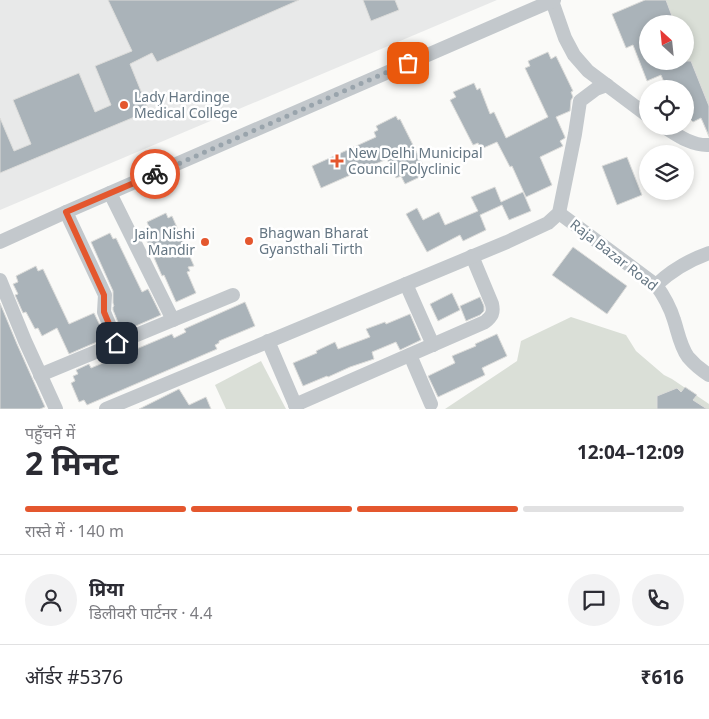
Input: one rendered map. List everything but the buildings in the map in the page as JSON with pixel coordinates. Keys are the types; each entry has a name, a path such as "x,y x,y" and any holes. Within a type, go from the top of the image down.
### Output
{"street":[{"path":"0,242 553,0 565,38 574,55 588,71 639,109"},
{"path":"106,409 548,223 559,213 580,101 596,89 607,85"},
{"path":"678,135 704,145 709,145"},
{"path":"110,193 173,320"},
{"path":"66,212 104,295 104,312 117,343"},
{"name":"Raja Bazar Road","path":"559,213 656,285 666,300 674,318 680,341 687,356 709,375"},
{"path":"656,285 680,265 709,252"},
{"path":"268,341 296,407 486,322 494,311 472,256"},
{"path":"0,280 56,409"},
{"path":"406,284 433,345"},
{"path":"40,375 233,295"},
{"path":"410,356 431,404"}],"shaded area":[{"name":"Lady Hardinge Medical College","path":"0,0 497,0 0,210"},
{"path":"654,0 709,0 709,138 694,101 694,80 686,80 682,70 694,70 694,15 660,15"},
{"path":"571,317 626,335 636,351 664,375 709,404 709,409 445,409 517,361 521,341"},
{"path":"261,361 286,409 226,409 215,385"}],"way so far":[{"path":"155,174 408,63"}],"place":[{"name":"Lady Hardinge Medical College","path":"124,105"},
{"name":"New Delhi Municipal Council Polyclinic","path":"337,161"},
{"name":"Bhagwan Bharat Gyansthali Tirth","path":"249,241"},
{"name":"Jain Nishi Mandir","path":"205,242"}],"route":[{"path":"117,343 103,309 104,295 66,212 155,174"}]}
